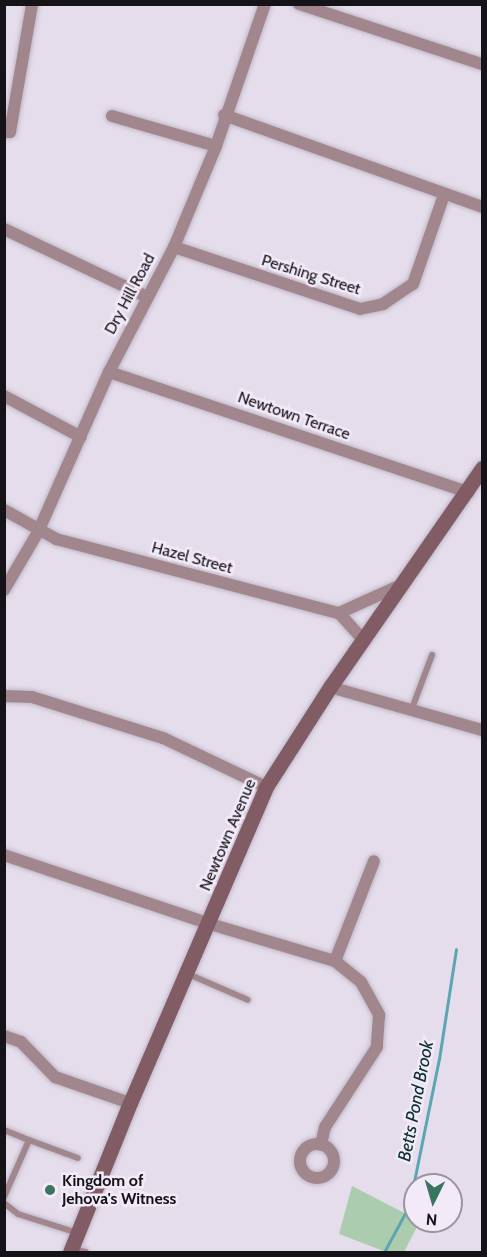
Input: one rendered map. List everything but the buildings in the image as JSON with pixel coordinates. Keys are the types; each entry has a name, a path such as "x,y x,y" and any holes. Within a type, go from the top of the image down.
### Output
{"main road":[{"name":"Newtown Avenue","path":"76,1252 78,1233 130,1103 210,924 267,787 330,687 483,468"}],"street":[{"path":"7,132 32,4"},
{"name":"Dry Hill Road","path":"4,590 38,532 109,372 174,247 216,146 224,115 265,4"},
{"path":"299,4 483,64"},
{"path":"224,115 483,207"},
{"path":"112,116 216,146"},
{"name":"Pershing Street","path":"174,247 338,304 360,309 401,295 413,284 444,195"},
{"path":"4,229 147,297"},
{"name":"Newtown Terrace","path":"109,372 468,492"},
{"path":"4,396 81,437"},
{"path":"4,510 26,520 38,532"},
{"name":"Hazel Street","path":"38,532 339,613"},
{"path":"363,640 339,613 402,584"},
{"path":"330,687 483,730"},
{"path":"4,696 32,697 163,738 267,787"},
{"path":"4,855 210,924 335,961 361,982 379,1015 378,1047 326,1127 321,1145"},
{"path":"335,961 374,861"},
{"path":"4,1036 21,1042 55,1077 130,1103"}],"lane":[{"path":"410,711 432,655"},
{"path":"188,974 248,1000"},
{"path":"4,1130 78,1158"},
{"path":"4,1197 29,1140"},
{"path":"5,1206 78,1233"}],"green space":[{"path":"352,1186 403,1212 403,1233 414,1233 404,1252 386,1252 339,1234"}],"waterway":[{"name":"Betts Pond Brook","path":"384,1252 409,1206 439,1059 456,949"}],"place":[{"name":"Kingdom of Jehova's Witness","path":"50,1190"}]}
